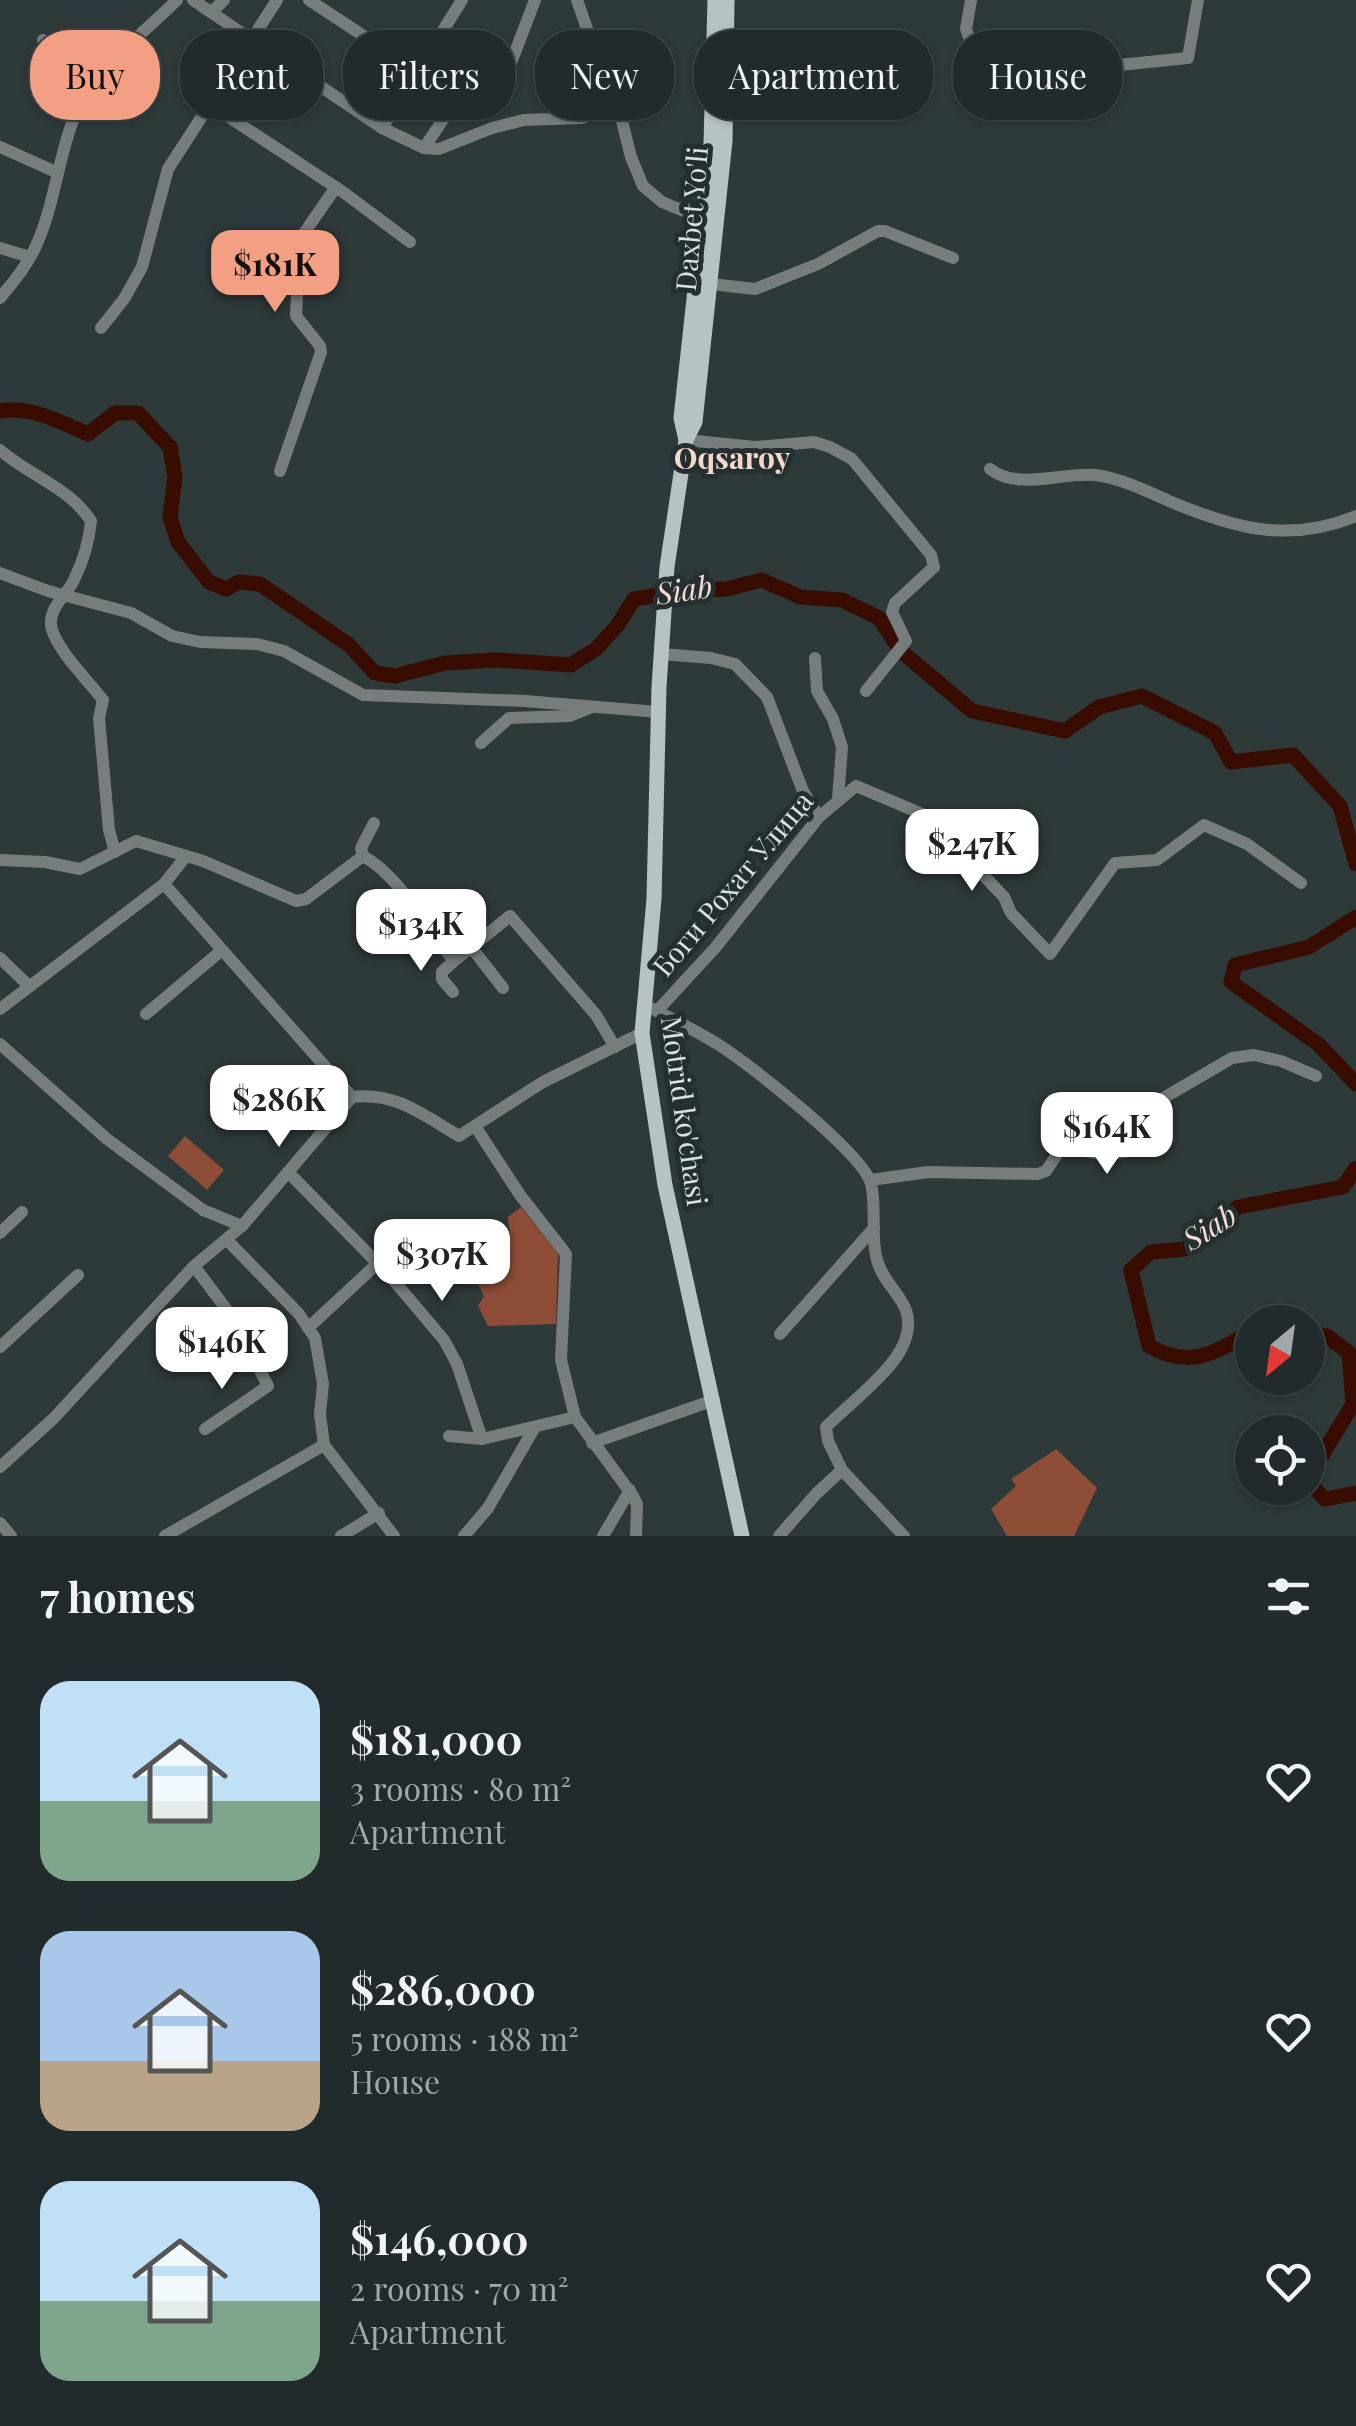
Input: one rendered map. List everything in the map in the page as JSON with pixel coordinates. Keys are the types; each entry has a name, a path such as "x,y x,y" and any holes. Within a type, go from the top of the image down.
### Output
{"main road":[{"name":"Daxbet Yo'li","path":"686,440 681,418 712,126 715,0"},
{"name":"Daxbet Yo'li","path":"667,567 686,440 694,422 711,284 725,141 727,0"},
{"name":"Motrid ko'chasi","path":"667,567 658,712 651,1008 642,1033 665,1185 742,1536"}],"street":[{"path":"147,30 177,0"},
{"path":"192,0 236,30"},
{"path":"212,12 224,0"},
{"path":"257,30 278,0"},
{"path":"309,0 355,30"},
{"path":"443,30 462,0"},
{"path":"424,148 471,78 503,74 509,68 535,0"},
{"path":"577,0 588,30"},
{"path":"971,0 966,29 970,40 1041,73 1188,58 1198,0"},
{"path":"323,89 382,128 424,148 439,149 492,128 535,120"},
{"path":"0,298 30,257 45,222 56,172 74,120"},
{"path":"101,328 124,299 142,266 168,170 199,120"},
{"path":"233,120 410,242"},
{"path":"382,128 387,120"},
{"path":"622,120 636,175 643,186 662,202 703,219"},
{"path":"0,147 56,172"},
{"path":"280,471 321,352 296,316 298,272 284,262 336,188"},
{"path":"711,284 755,289 818,264 878,231 953,258"},
{"path":"0,248 30,257"},
{"path":"686,440 756,446 814,442 830,446 852,459 934,561 928,574 895,603 892,612 902,646 866,692"},
{"path":"0,450 66,493 92,521 89,541 65,596 53,611 50,626 103,700 99,718 109,830 115,852"},
{"path":"990,469 1011,480 1098,475 1226,524 1254,529 1312,530 1356,516"},
{"path":"0,574 131,613 172,636 200,642 256,644 284,652 364,695 658,712"},
{"path":"661,654 734,664 753,682 767,697 803,791 819,817"},
{"path":"815,658 817,691 833,719 842,747 838,800"},
{"path":"481,743 509,718 570,716 595,706"},
{"name":"Боги Рохат Улица","path":"651,1008 715,948 819,817 856,786 927,816 1050,954 1115,863 1157,860 1204,825 1248,844 1302,883"},
{"path":"374,823 361,848 363,856 374,862 415,908 454,961"},
{"path":"0,860 80,869 136,841 228,870 296,902 306,899 363,856"},
{"path":"0,1009 164,884 186,856"},
{"path":"164,884 352,1098"},
{"path":"453,992 442,979 442,972 510,916 596,1015 614,1046"},
{"path":"472,948 503,988"},
{"path":"146,1014 222,950"},
{"path":"0,958 29,986"},
{"path":"651,1008 719,1045 760,1074 846,1150 871,1180 876,1258 883,1275 907,1306 906,1341 897,1356 826,1427 828,1441 842,1470 904,1536"},
{"path":"0,1467 54,1418 194,1266 242,1226 352,1098 376,1094 409,1107 459,1136 543,1082 642,1033"},
{"path":"0,1044 107,1139 203,1210 242,1226"},
{"path":"871,1180 928,1172 1038,1174 1046,1171 1059,1148 1107,1155 1134,1150 1164,1097 1232,1058 1254,1055 1316,1076"},
{"path":"476,1126 520,1196 566,1254 560,1360 575,1417 630,1490 636,1504 636,1536"},
{"path":"288,1172 378,1264 452,1352 482,1439"},
{"path":"0,1233 22,1212"},
{"path":"780,1334 874,1228"},
{"path":"227,1240 299,1314 315,1338 322,1362 320,1414 324,1446 394,1536"},
{"path":"308,1328 378,1264"},
{"path":"194,1266 233,1318 268,1386 205,1429"},
{"path":"0,1347 78,1275"},
{"path":"592,1442 714,1400"},
{"path":"449,1436 482,1439 575,1417"},
{"path":"464,1536 488,1508 534,1427"},
{"path":"165,1536 324,1446"},
{"path":"779,1536 842,1470"},
{"path":"603,1536 630,1490"},
{"path":"340,1536 378,1513"},
{"path":"0,1523 11,1536"}],"shaded area":[{"path":"185,1136 224,1170 207,1190 168,1156"},
{"path":"521,1207 558,1254 556,1324 488,1326 478,1306 484,1296 477,1282 488,1269 481,1259 510,1236 508,1217"},
{"path":"1056,1449 1097,1488 1074,1536 1007,1536 991,1509 1016,1486 1011,1479"}],"waterway":[{"name":"Siab","path":"0,411 34,413 88,434 115,413 138,413 170,447 175,477 170,517 178,542 209,582 226,589 239,582 260,584 349,645 375,673 395,676 445,663 495,660 571,665 596,649 634,599 726,589 762,580 800,597 842,600 879,618 901,651 972,711 1065,731 1099,707 1142,696 1215,733 1231,762 1293,755 1340,806 1356,864"},
{"name":"Siab","path":"1356,917 1309,947 1235,965 1231,982 1318,1044 1356,1084"},
{"name":"Siab","path":"1235,1341 1214,1352 1190,1357 1178,1357 1149,1346 1131,1270 1151,1252 1185,1249 1238,1207 1343,1187 1356,1168"},
{"name":"Siab","path":"1325,1336 1349,1353 1353,1404 1313,1470 1312,1486 1325,1499 1356,1493"}],"district":[{"name":"Oqsaroy","path":"732,459"}]}
